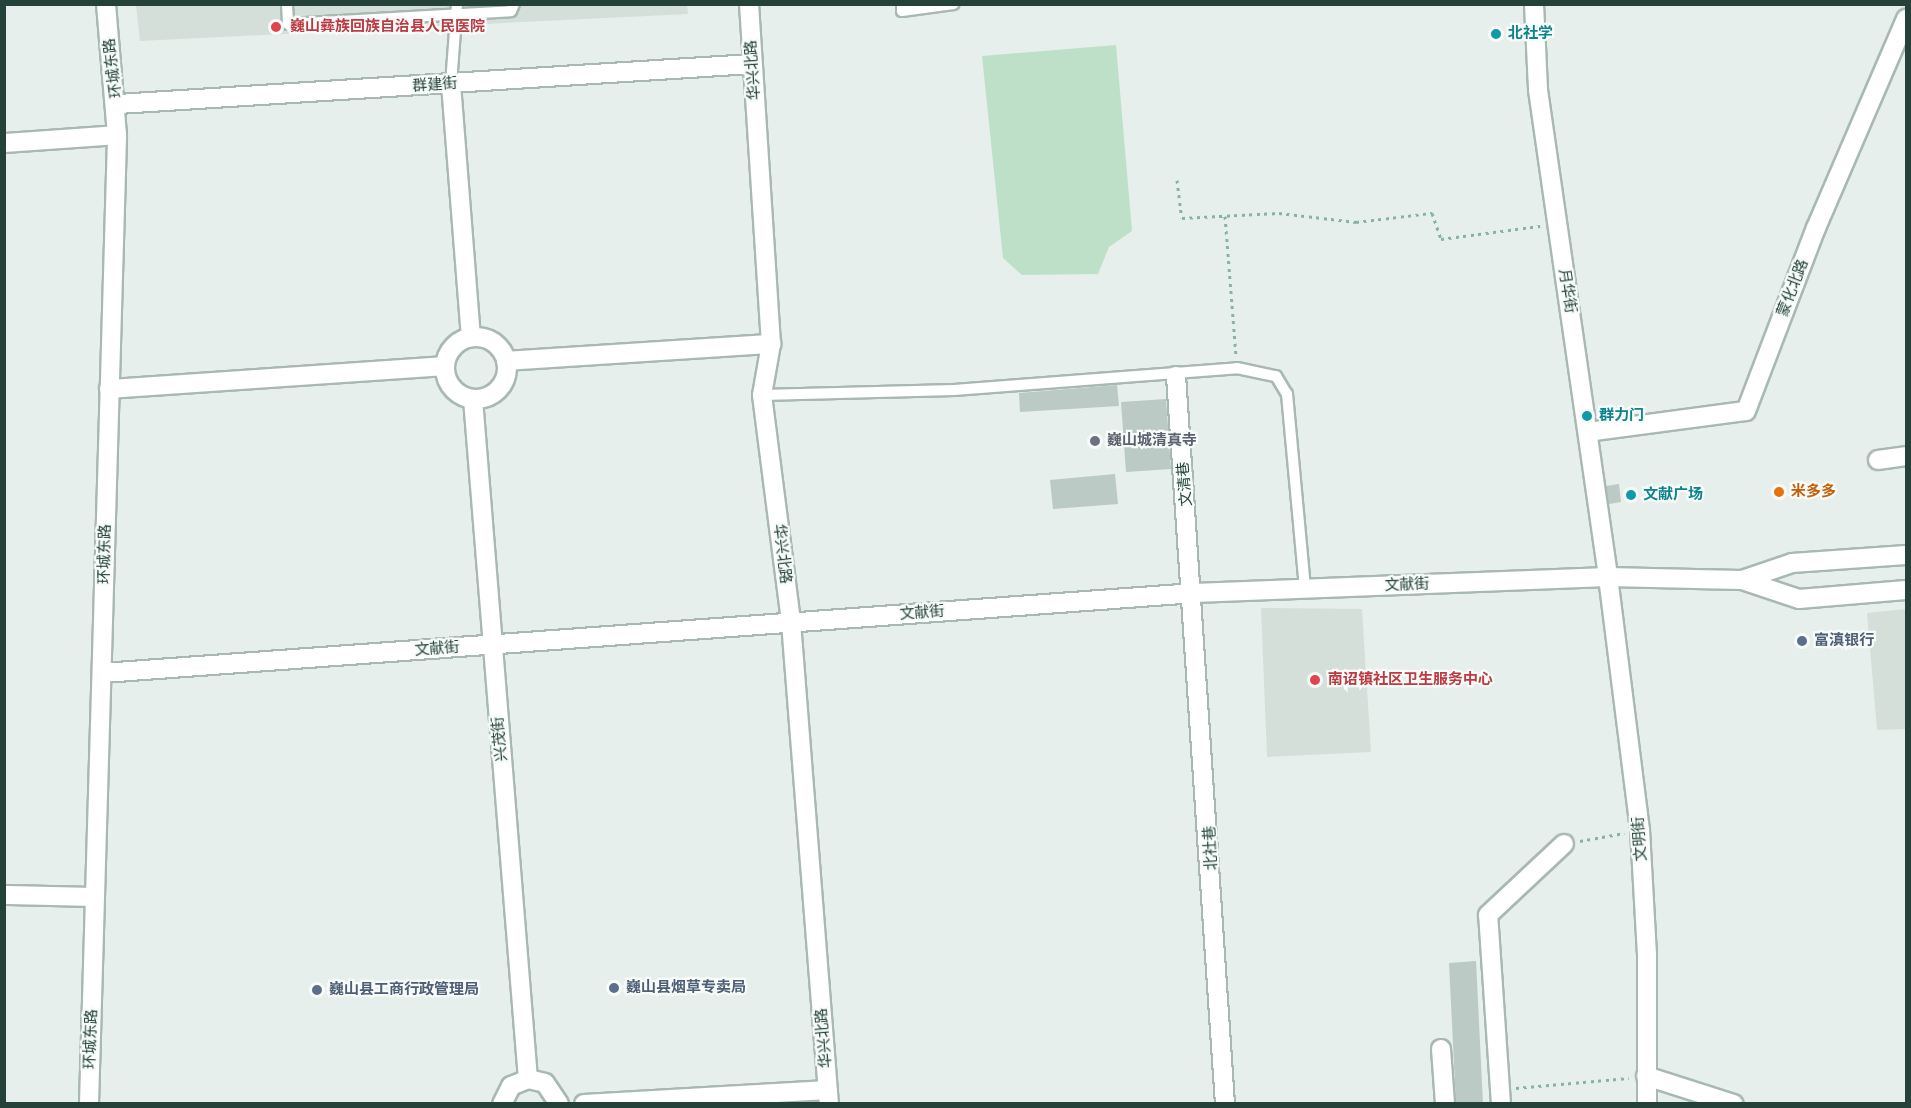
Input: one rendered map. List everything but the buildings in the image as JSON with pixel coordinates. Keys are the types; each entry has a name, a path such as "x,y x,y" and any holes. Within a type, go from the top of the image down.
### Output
{"street":[{"name":"环城东路","path":"89,1104 118,104 106,4"},
{"name":"华兴北路","path":"749,4 771,344 762,395 791,622 828,1097"},
{"name":"月华街","path":"1534,4 1538,90 1608,577"},
{"name":"蒙化北路","path":"1588,432 1746,411 1815,228 1906,20"},
{"name":"群建街","path":"118,104 752,64"},
{"path":"452,84 471,337"},
{"path":"4,143 117,135"},
{"path":"471,337 489,339 507,361 500,388 473,399 455,392 445,375 444,366 450,350 471,337"},
{"path":"507,361 771,344"},
{"path":"109,389 444,366"},
{"name":"文清巷","path":"1176,375 1194,593"},
{"name":"兴茂街","path":"473,399 528,1079"},
{"path":"1878,460 1906,456"},
{"name":"文献街","path":"1742,580 1792,563 1906,555"},
{"name":"文献街","path":"103,673 1194,593 1608,577 1742,580 1799,599 1906,590"},
{"name":"文明街","path":"1608,577 1640,830 1647,954 1647,1104"},
{"name":"北社巷","path":"1194,593 1225,1104"},
{"path":"1501,1096 1488,915 1564,844"},
{"path":"4,896 95,897"},
{"path":"1441,1049 1445,1104"},
{"path":"1646,1076 1734,1104"},
{"path":"502,1104 511,1086 528,1079 545,1083 559,1104"},
{"path":"584,1104 828,1097"}],"lane":[{"path":"287,4 288,24 457,8 511,11 514,4"},
{"path":"902,4 902,11 954,4"},
{"path":"452,84 457,8"},
{"path":"762,395 954,390 1176,375 1237,368 1276,376 1287,394 1305,590"}],"path":[{"path":"1177,180 1182,218 1280,213 1356,222 1432,213 1441,239 1557,224"},
{"path":"1225,216 1237,368"},
{"path":"1564,844 1640,830"},
{"path":"1501,1096 1646,1076"}],"shaded area":[{"name":"巍山彝族回族自治县人民医院","path":"687,4 688,14 140,41 136,5"},
{"name":"南诏镇社区卫生服务中心","path":"1261,608 1362,609 1371,752 1267,757"},
{"path":"1906,609 1906,729 1877,730 1867,613"}],"green space":[{"path":"1116,45 1132,231 1109,247 1098,274 1022,275 1003,258 982,56"}],"place":[{"name":"巍山彝族回族自治县人民医院","path":"276,27"},
{"name":"北社学","path":"1496,34"},
{"name":"群力门","path":"1587,416"},
{"name":"巍山城清真寺","path":"1095,441"},
{"name":"米多多","path":"1779,492"},
{"name":"文献广场","path":"1631,495"},
{"name":"富滇银行","path":"1802,641"},
{"name":"南诏镇社区卫生服务中心","path":"1315,680"},
{"name":"巍山县烟草专卖局","path":"614,988"},
{"name":"巍山县工商行政管理局","path":"317,990"}]}
